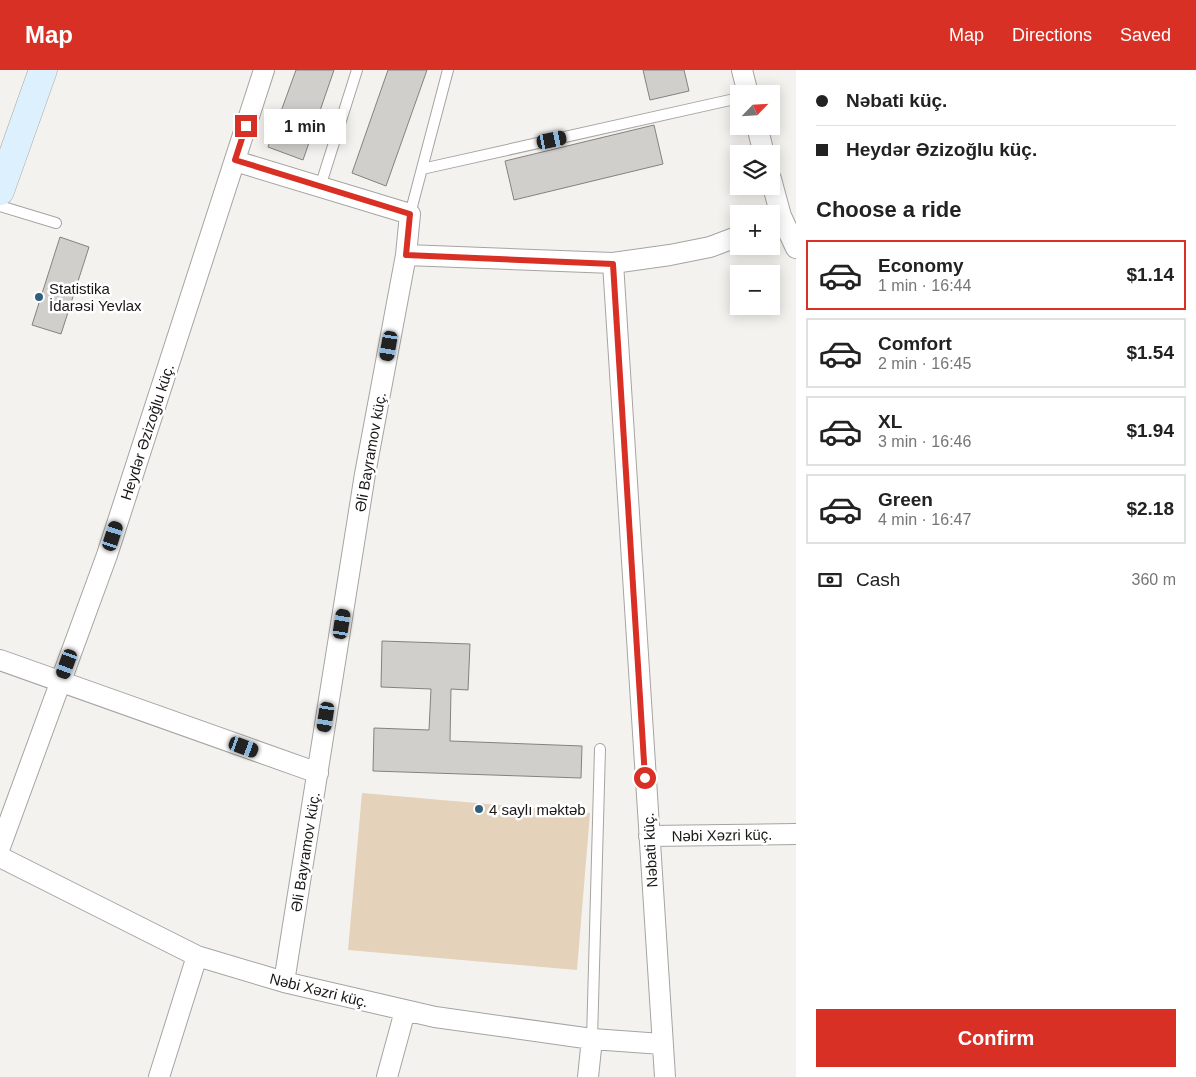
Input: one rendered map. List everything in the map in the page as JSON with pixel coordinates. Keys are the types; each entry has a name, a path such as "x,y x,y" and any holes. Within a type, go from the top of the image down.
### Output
{"main road":[{"path":"0,191 43,70"}],"street":[{"name":"Heydər Əzizoğlu küç.","path":"0,848 107,555 264,70"},
{"path":"742,70 746,85"},
{"path":"235,160 410,214"},
{"name":"Əli Bayramov küç.","path":"284,982 366,474 406,255 410,214"},
{"path":"780,224 796,248"},
{"path":"406,255 613,264 710,247 730,239"},
{"name":"Nəbati küç.","path":"613,264 664,1077"},
{"path":"0,660 60,683 318,773"},
{"name":"Nəbi Xəzri küç.","path":"649,836 796,834"},
{"name":"Nəbi Xəzri küç.","path":"0,857 198,956 284,982 435,1017 592,1039 662,1044"},
{"path":"159,1077 198,956"},
{"path":"387,1077 405,1011"},
{"path":"588,1077 592,1039"}],"lane":[{"path":"320,187 357,70"},
{"path":"410,214 448,70"},
{"path":"422,169 730,100"},
{"path":"0,206 56,223"},
{"path":"592,1039 600,749"}],"shaded area":[{"path":"362,793 590,813 577,970 348,950"}],"building":[{"path":"296,70 334,70 303,160 268,147"},
{"path":"388,70 427,70 386,186 352,173"},
{"path":"643,70 684,70 689,91 650,100"},
{"path":"654,125 663,164 514,200 505,161"},
{"path":"60,237 89,247 61,334 32,325"},
{"path":"382,641 470,644 468,690 451,689 450,741 582,746 581,778 373,771 374,728 429,730 431,689 381,687"}],"place":[{"name":"Statistika İdarəsi Yevlax","path":"39,297"},
{"name":"4 saylı məktəb","path":"479,809"}],"route":[{"path":"246,126 235,160 410,214 406,255 613,264 645,778"}]}
